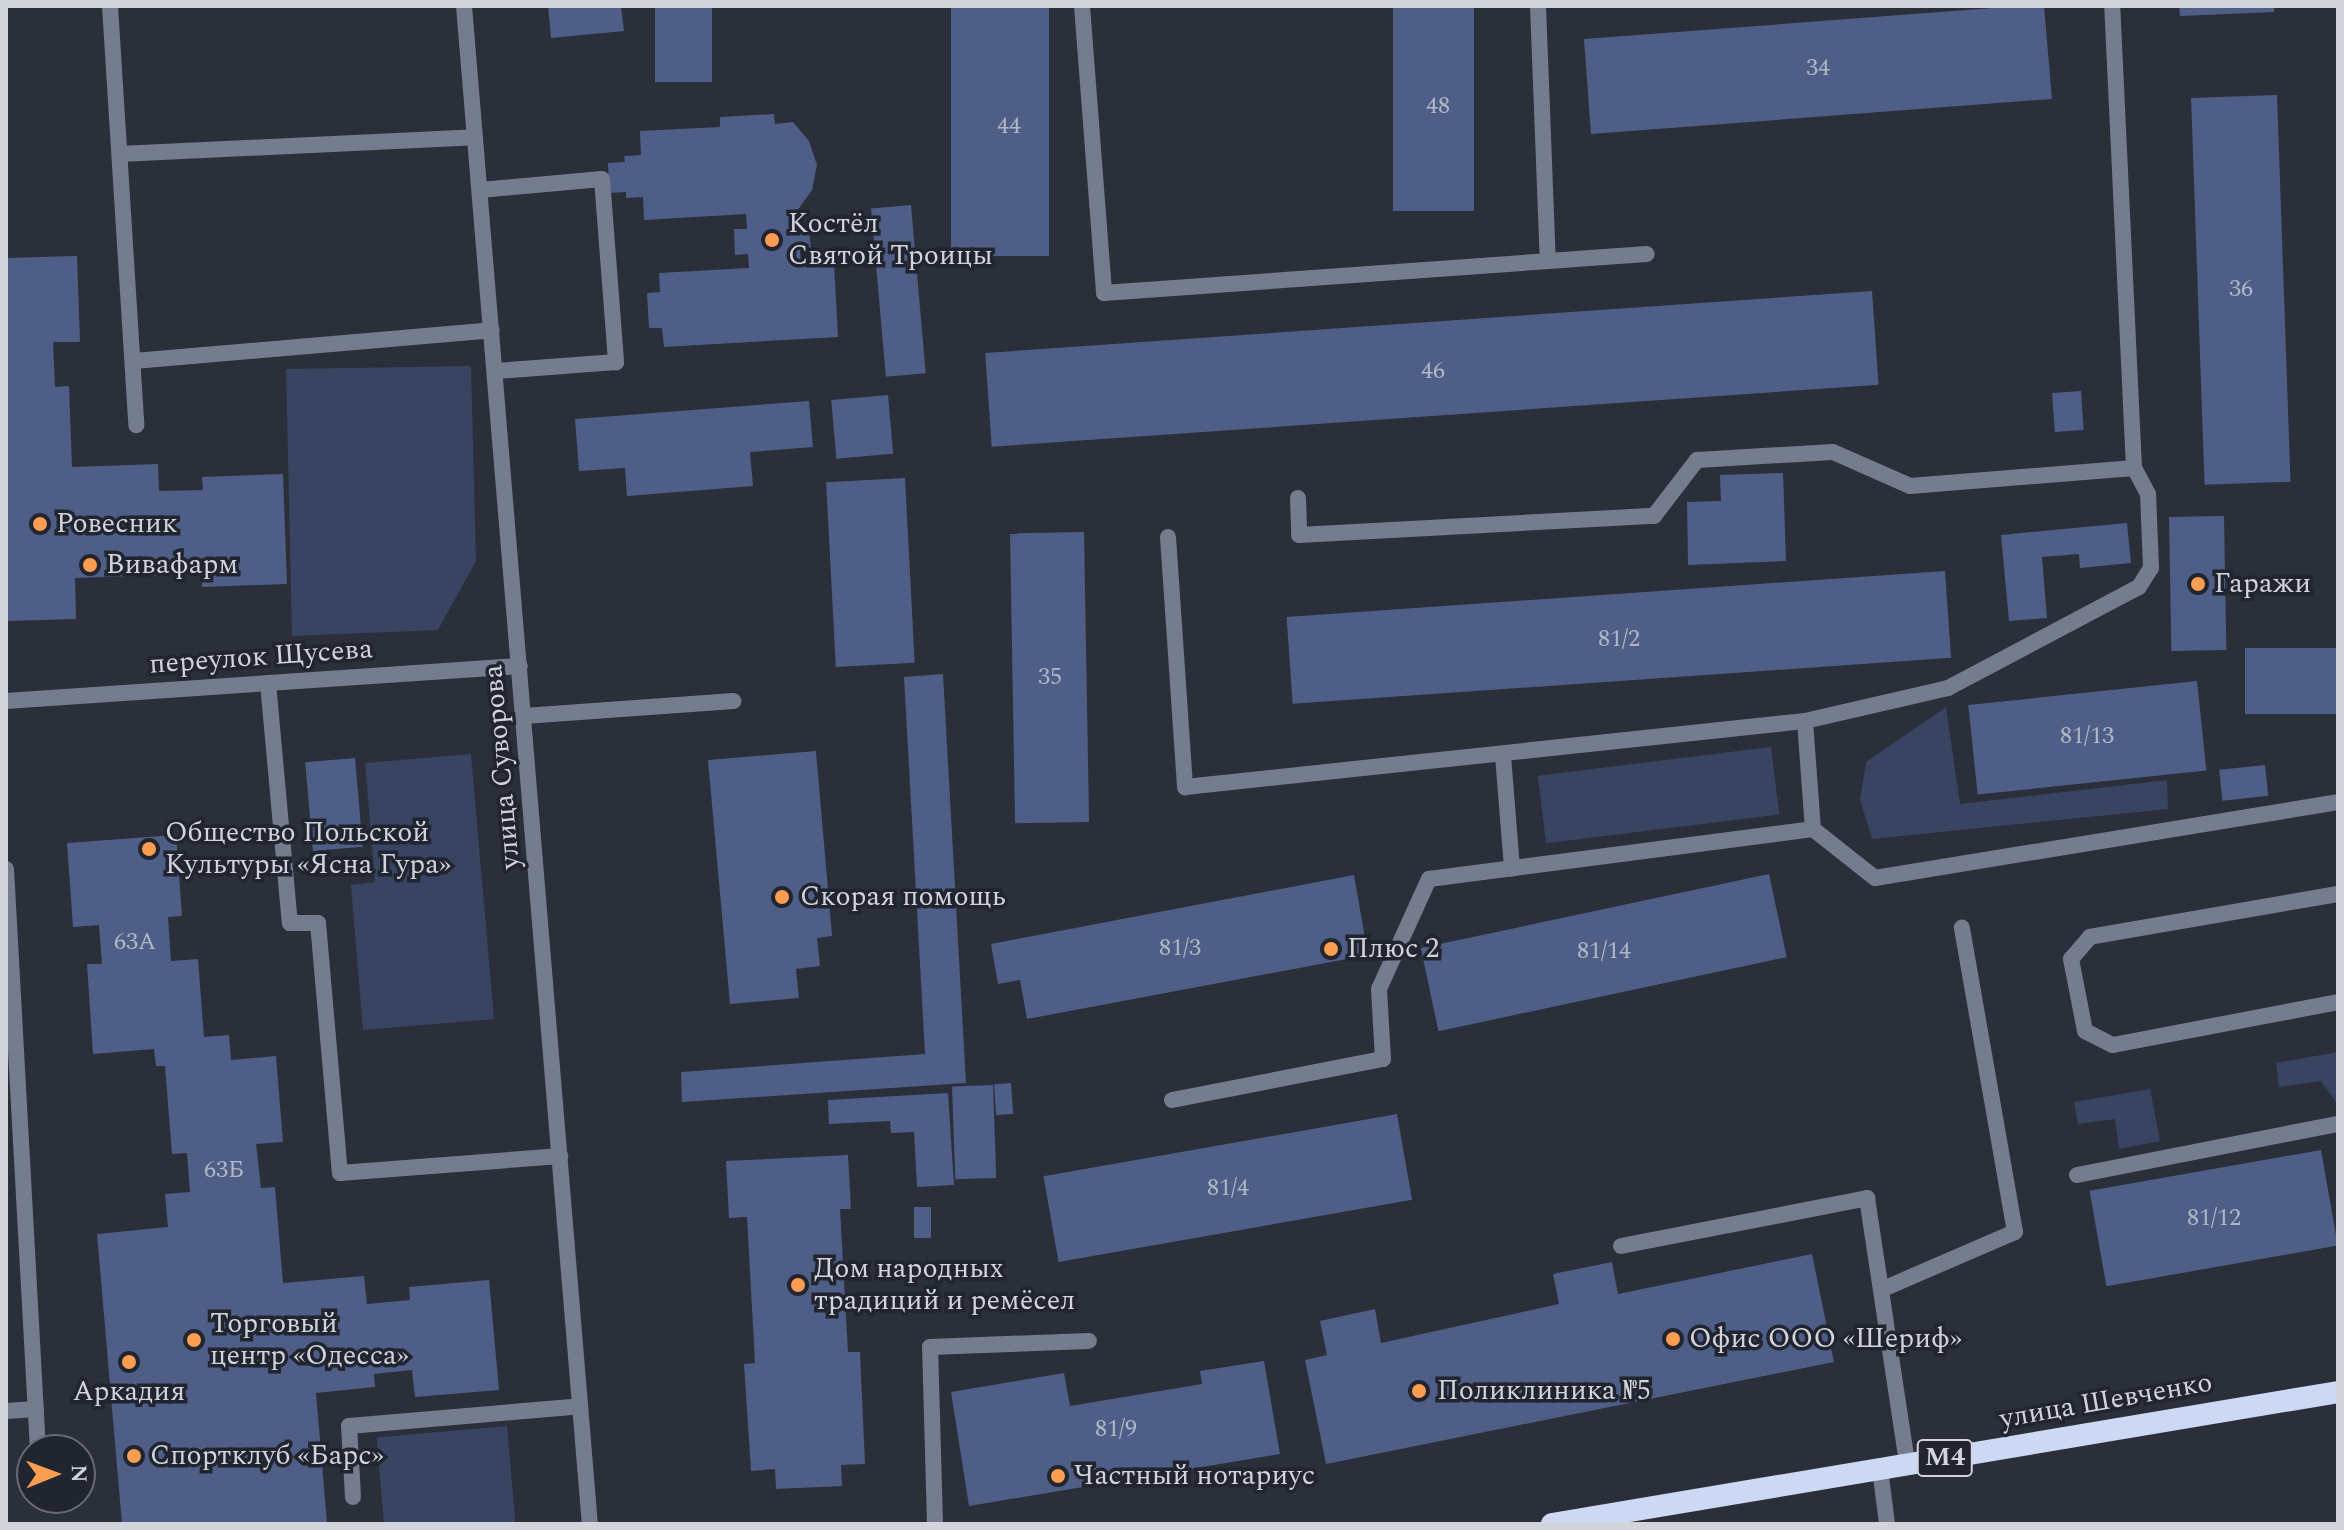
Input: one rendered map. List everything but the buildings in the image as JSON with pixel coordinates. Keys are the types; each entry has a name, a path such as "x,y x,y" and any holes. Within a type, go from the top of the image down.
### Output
{"highway":[{"name":"улица Шевченко","path":"1552,1524 2338,1392"}],"street":[{"path":"110,6 136,425"},
{"name":"улица Суворова","path":"464,6 590,1524"},
{"path":"1082,6 1104,293 1647,254"},
{"path":"1538,6 1548,261"},
{"path":"1168,537 1185,787 1503,756 1805,721 1948,688 2139,587 2151,568 2148,494 2134,468 2112,6"},
{"path":"120,154 475,137"},
{"path":"480,190 602,179 616,362 495,371"},
{"path":"134,361 492,330"},
{"path":"1298,498 1299,535 1654,516 1697,460 1833,452 1910,486 2134,468"},
{"name":"переулок Щусева","path":"6,701 520,666"},
{"path":"268,683 290,923 318,923 340,1173 560,1156"},
{"path":"524,716 733,701"},
{"path":"1805,721 1813,829"},
{"path":"1503,756 1512,869"},
{"path":"1172,1100 1383,1059 1379,989 1429,879 1813,829 1875,878 2338,802"},
{"path":"6,869 37,1434"},
{"path":"2338,894 2090,937 2071,959 2085,1031 2113,1045 2338,1002"},
{"path":"1883,1289 2015,1232 1962,928"},
{"path":"2077,1175 2338,1124"},
{"path":"1621,1246 1867,1198 1907,1464"},
{"path":"935,1524 930,1347 1089,1341"},
{"path":"353,1497 349,1426 580,1406"},
{"path":"6,1411 36,1409"},
{"path":"1880,1469 1887,1524"}],"shaded area":[{"path":"471,366 476,561 438,630 292,636 286,369"},
{"path":"1946,707 1960,804 2167,780 2168,809 1872,839 1860,799 1866,762"},
{"path":"1771,747 1779,814 1546,843 1538,776"},
{"path":"471,754 494,1019 363,1030 351,885 375,882 365,763"},
{"path":"2338,1052 2338,1105 2321,1081 2279,1087 2276,1063"},
{"path":"2150,1089 2160,1141 2119,1149 2115,1119 2078,1124 2074,1102"},
{"path":"507,1426 516,1524 384,1524 376,1437"}],"place":[{"name":"Костёл Святой Троицы","path":"772,240"},
{"name":"Ровесник","path":"40,524"},
{"name":"Вивафарм","path":"90,565"},
{"name":"Гаражи","path":"2198,584"},
{"name":"Общество Польской Культуры «Ясна Гура»","path":"149,849"},
{"name":"Скорая помощь","path":"782,897"},
{"name":"Плюс 2","path":"1331,949"},
{"name":"Дом народных традиций и ремёсел","path":"798,1285"},
{"name":"Офис ООО «Шериф»","path":"1673,1339"},
{"name":"Торговый центр «Одесса»","path":"194,1340"},
{"name":"Аркадия","path":"129,1362"},
{"name":"Поликлиника №5","path":"1419,1391"},
{"name":"Спортклуб «Барс»","path":"134,1456"},
{"name":"Частный нотариус","path":"1058,1476"}]}
